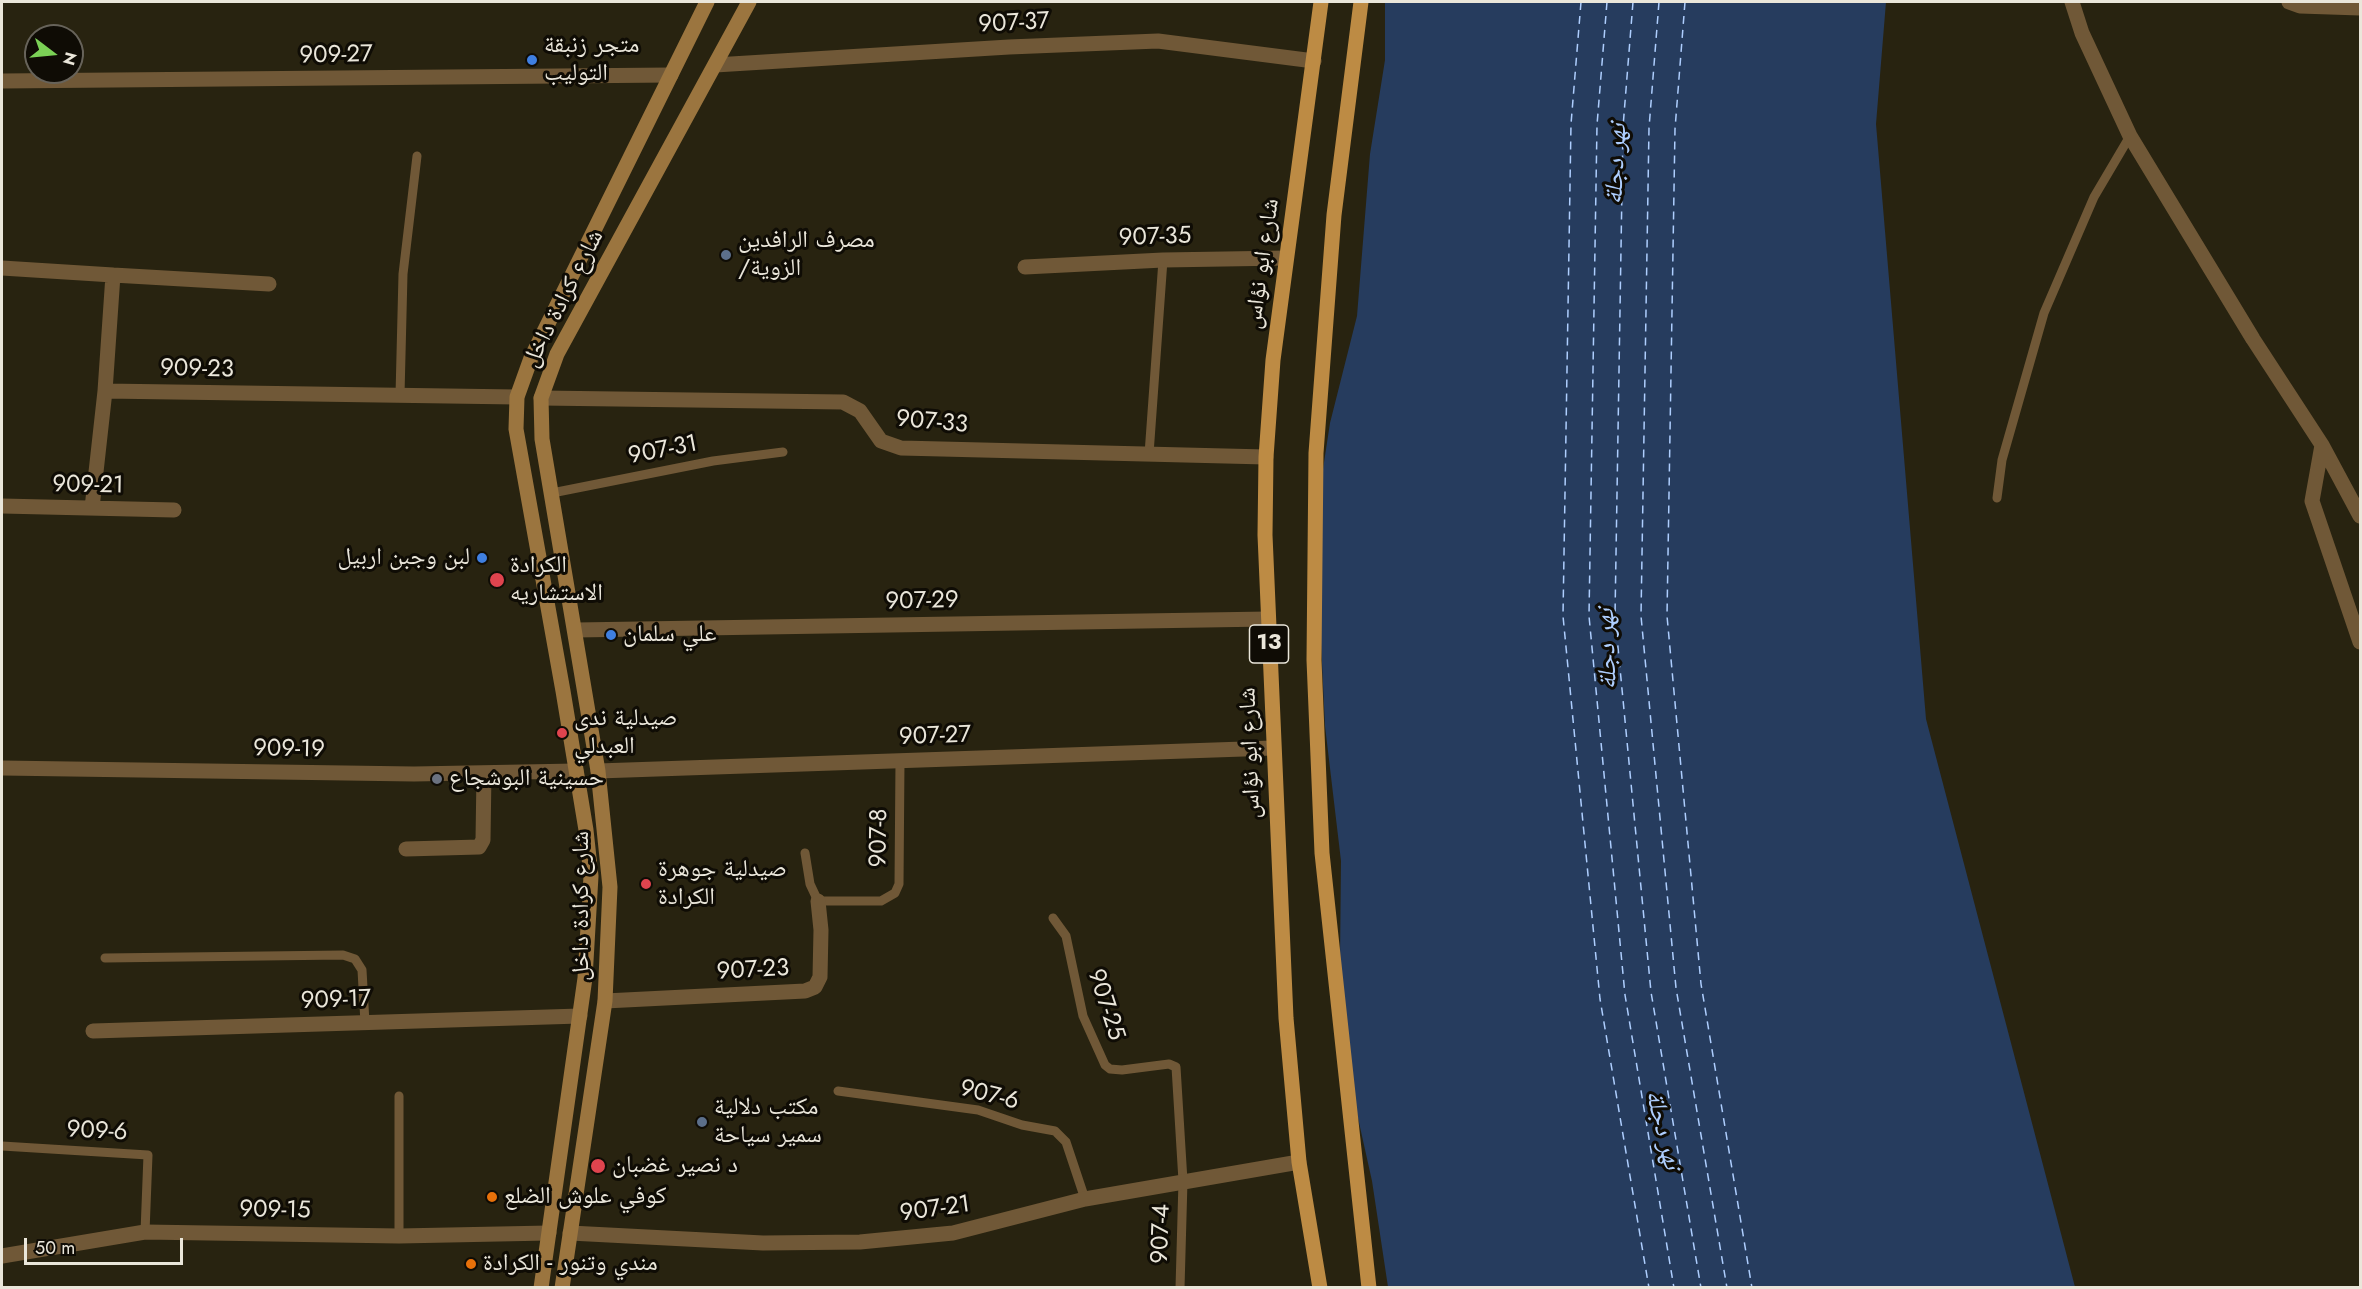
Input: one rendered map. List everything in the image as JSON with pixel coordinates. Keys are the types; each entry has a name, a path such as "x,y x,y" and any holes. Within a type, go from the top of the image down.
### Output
{"main road":[{"name":"شارع كرادة داخل","path":"541,1287 588,951 591,876 576,771 516,429 517,397 531,358 707,2"},
{"name":"شارع كرادة داخل","path":"562,1287 605,1001 610,887 598,771 542,439 541,398 557,354 749,2"},
{"name":"شارع ابو نؤاس","path":"1320,1287 1299,1162 1286,1018 1268,619 1266,457 1273,360 1321,2"},
{"name":"13","path":"1361,2 1334,215 1316,453 1314,660 1322,853 1369,1287"}],"street":[{"path":"2072,2 2082,33 2130,136 2253,339 2322,445 2361,516"},
{"path":"2289,2 2300,6 2361,8"},
{"name":"907-37","path":"715,65 1009,46 1158,41 1314,61"},
{"name":"909-27","path":"2,81 671,75"},
{"name":"907-35","path":"1025,267 1163,260 1286,258"},
{"path":"2,268 269,284"},
{"path":"92,508 105,392 113,275"},
{"name":"909-23","path":"105,392 517,397"},
{"name":"907-33","path":"541,398 843,402 860,411 881,441 901,448 1266,457"},
{"path":"2322,445 2312,501 2361,642"},
{"name":"909-21","path":"2,506 174,510"},
{"name":"907-29","path":"576,630 1268,619"},
{"name":"907-27","path":"598,771 1273,748"},
{"name":"909-19","path":"2,768 484,773 576,771"},
{"path":"406,849 479,847 483,840 484,773"},
{"name":"907-23","path":"605,1001 805,991 815,987 820,977 821,930 818,901"},
{"name":"909-17","path":"93,1031 580,1016"},
{"name":"907-21","path":"570,1233 763,1243 860,1242 953,1233 1086,1199 1299,1162"},
{"name":"909-15","path":"2,1256 145,1232 399,1236 549,1233"}],"lane":[{"path":"1997,498 2002,460 2044,313 2094,197 2130,136"},
{"path":"400,395 403,274 417,156"},
{"path":"1149,454 1163,260"},
{"name":"907-31","path":"552,493 713,461 783,452"},
{"name":"907-8","path":"818,901 881,901 895,893 899,884 900,761"},
{"path":"805,853 810,884 818,901"},
{"name":"907-25","path":"1053,918 1066,936 1083,1016 1104,1065 1110,1069 1122,1070 1169,1064 1176,1067 1183,1181"},
{"path":"105,958 343,955 355,958 363,970 365,1023"},
{"name":"907-6","path":"838,1091 978,1110 1022,1125 1055,1131 1066,1142 1086,1199"},
{"path":"399,1096 399,1236"},
{"name":"909-6","path":"2,1146 148,1155 145,1232"},
{"name":"907-4","path":"1180,1287 1183,1181"}],"water":[{"name":"نهر دجلة","path":"1385,2 1886,2 1876,124 1926,719 2075,1287 1388,1287 1372,1181 1354,1100 1340,960 1341,861 1325,726 1320,621 1321,482 1330,423 1357,316 1370,154 1385,60"}],"ferry route":[{"path":"1581,2 1571,124 1563,616 1600,999 1649,1288"},
{"path":"1607,2 1597,125 1589,616 1625,995 1674,1288"},
{"path":"1633,2 1623,127 1615,616 1651,992 1701,1288"},
{"path":"1659,2 1649,128 1641,616 1676,988 1727,1288"},
{"path":"1685,2 1675,129 1667,616 1701,984 1752,1288"}],"place":[{"name":"متجر زنبقة التوليب","path":"532,60"},
{"name":"مصرف الرافدين /الزوية","path":"726,255"},
{"name":"لبن وجبن اربيل","path":"482,558"},
{"name":"الكرادة الاستشاريه","path":"497,580"},
{"name":"علي سلمان","path":"611,635"},
{"name":"صيدلية ندى العبدلي","path":"562,733"},
{"name":"حسينية البوشجاع","path":"437,779"},
{"name":"صيدلية جوهرة الكرادة","path":"646,884"},
{"name":"مكتب دلالية سمير سياحة","path":"702,1122"},
{"name":"د نصير غضبان","path":"598,1166"},
{"name":"كوفي علوش الضلع","path":"492,1197"},
{"name":"مندي وتنور - الكرادة","path":"471,1264"}]}
